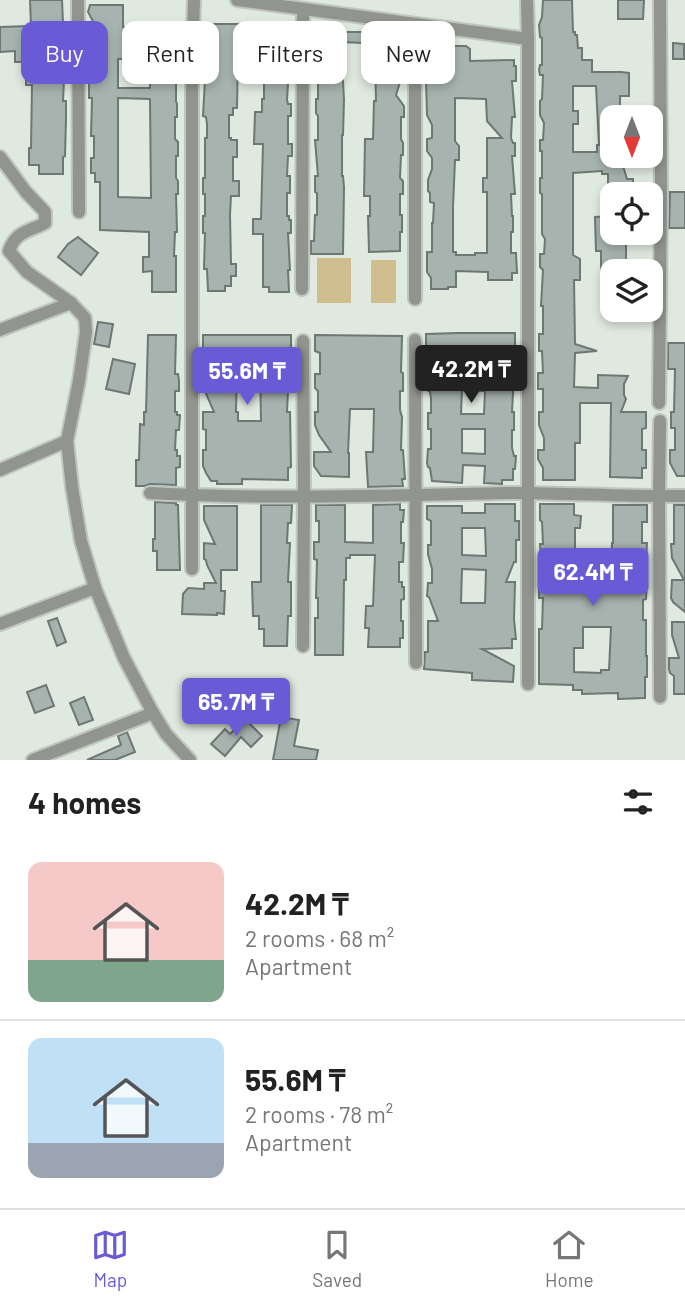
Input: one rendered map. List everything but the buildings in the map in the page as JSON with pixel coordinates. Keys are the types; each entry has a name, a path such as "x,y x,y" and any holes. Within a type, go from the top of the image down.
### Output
{"street":[{"path":"78,0 79,212"},
{"path":"192,569 194,0"},
{"path":"237,0 393,21"},
{"path":"527,0 528,684"},
{"path":"659,402 660,0"},
{"path":"302,289 303,9"},
{"path":"455,29 528,39"},
{"path":"415,84 415,299"},
{"path":"0,157 44,212 44,223 17,235 9,251 27,272 71,303 85,318 86,332 79,381 67,441 81,541 95,588 124,659 153,713 166,734 190,760"},
{"path":"0,330 71,303"},
{"path":"415,340 416,663"},
{"path":"303,341 303,646"},
{"path":"660,421 660,698"},
{"path":"0,470 67,441"},
{"path":"150,494 191,496 528,493 685,496"},
{"path":"0,624 95,588"},
{"path":"33,760 153,713"}],"shaded area":[{"path":"317,258 351,258 351,303 317,303"},
{"path":"371,260 396,260 396,303 371,303"}]}
